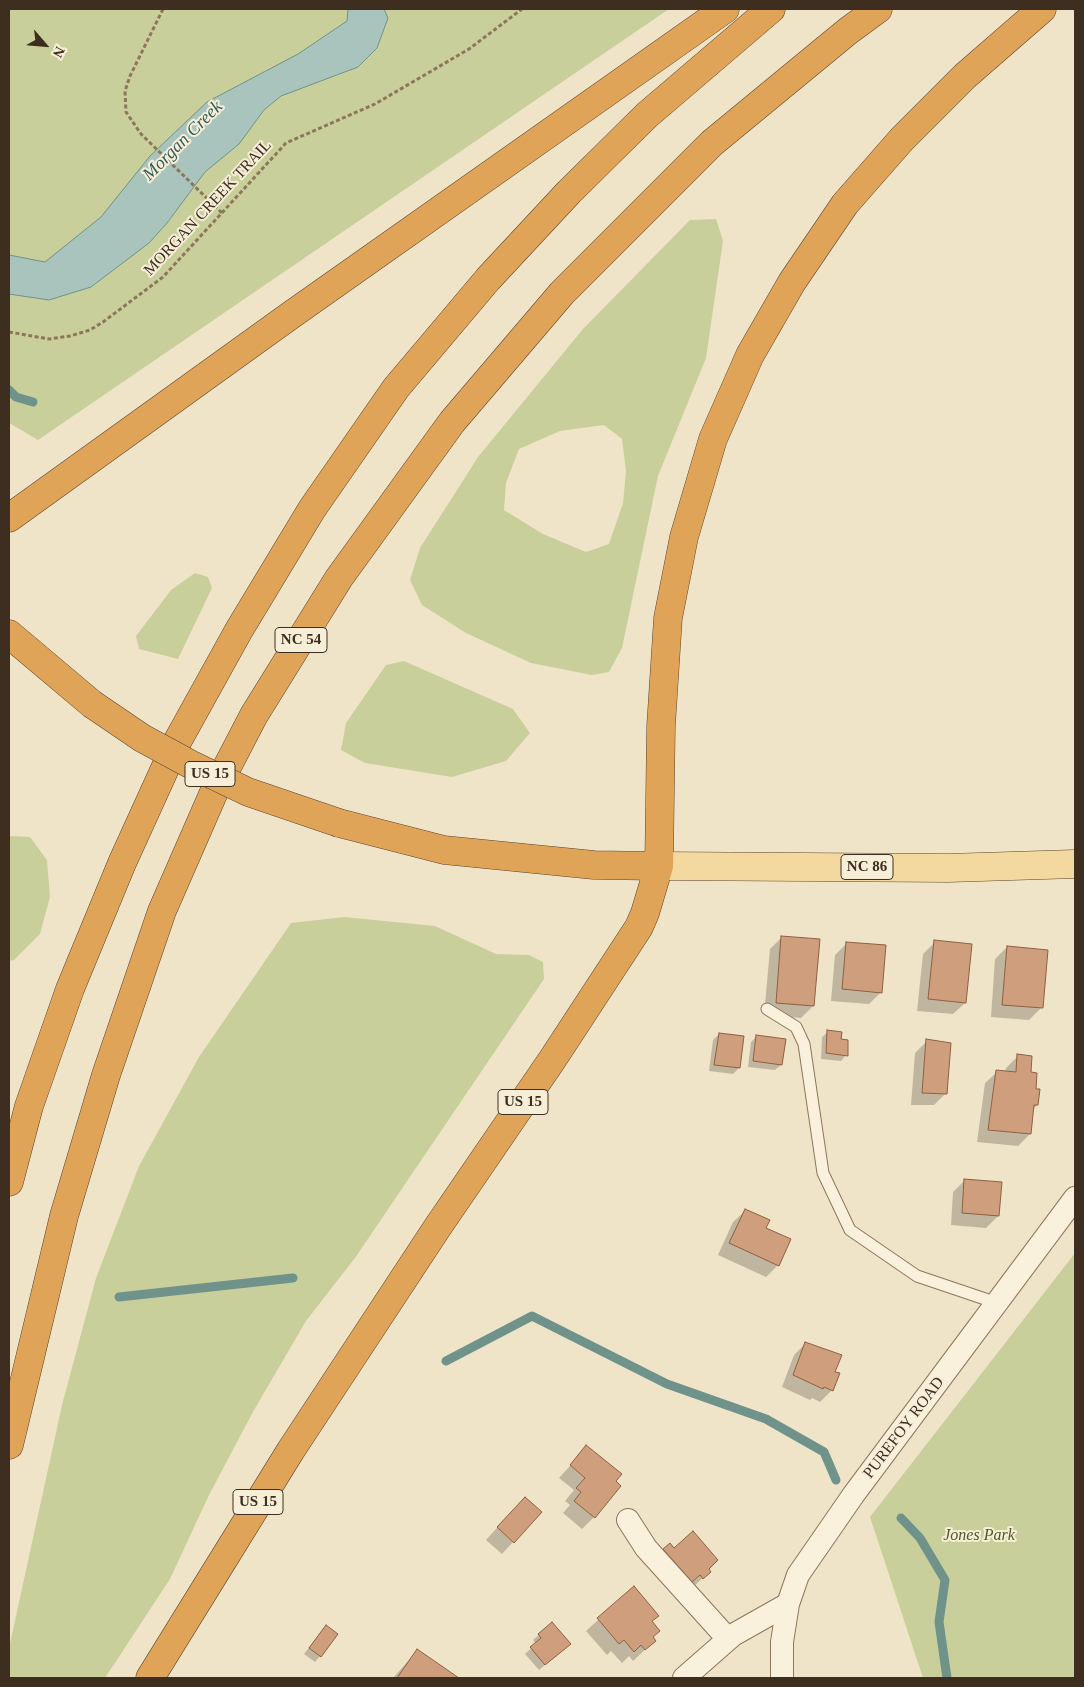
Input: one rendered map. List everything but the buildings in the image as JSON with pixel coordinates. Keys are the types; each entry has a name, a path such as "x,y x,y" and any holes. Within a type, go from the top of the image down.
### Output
{"highway":[{"path":"9,518 299,309 725,9"},
{"path":"9,1182 29,1106 70,989 122,863 177,742 239,630 312,509 396,388 488,279 568,192 647,114 771,9"},
{"name":"NC 54","path":"9,1445 64,1216 106,1075 162,911 214,792 259,707 339,578 452,422 562,293 712,143 848,31 878,9"},
{"path":"659,866 661,726 668,618 684,537 713,440 750,355 792,282 846,204 902,138 965,76 1042,9"},
{"name":"US 15","path":"9,634 92,704 142,738 248,792 339,823 444,850 594,865 659,866 651,898 639,927 291,1450 150,1678"}],"main road":[{"name":"NC 86","path":"659,866 948,868 1075,864"}],"street":[{"name":"PUREFOY ROAD","path":"782,1678 782,1642 788,1604 798,1575 848,1502 1075,1198"},
{"path":"628,1520 646,1548 728,1639"},
{"path":"684,1678 728,1639 788,1604"}],"lane":[{"path":"767,1009 796,1027 804,1044 823,1173 850,1230 917,1276 997,1302"}],"path":[{"path":"163,9 130,76 125,91 126,112 141,134 223,214"},
{"name":"MORGAN CREEK TRAIL","path":"9,332 48,339 70,336 90,330 144,293 223,214 276,152 286,143 375,104 469,49 522,9"}],"green space":[{"path":"9,9 669,9 38,440 9,423"},
{"path":"716,219 723,241 706,358 658,476 622,648 609,672 592,675 531,663 466,633 422,605 410,580 420,548 478,457 583,329 690,220","holes":["604,425 622,439 626,471 623,503 609,544 586,552 543,534 504,510 506,483 519,449 560,431"]},
{"path":"195,573 208,577 212,588 178,659 139,649 136,636 171,590"},
{"path":"404,661 513,709 530,733 506,761 452,777 365,763 341,750 346,723 386,665"},
{"path":"9,836 30,837 47,860 50,897 40,934 14,960 9,961"},
{"path":"344,917 435,926 496,954 529,955 543,962 544,979 355,1258 306,1321 254,1410 209,1495 170,1579 105,1678 9,1678 9,1648 62,1405 96,1278 139,1166 199,1057 291,923"},
{"name":"Jones Park","path":"1075,1253 1075,1678 923,1678 870,1517"}],"water":[{"name":"Morgan Creek","path":"348,9 384,9 388,18 377,48 358,67 281,96 264,110 239,144 205,172 167,223 149,243 91,287 49,300 9,294 9,255 45,262 101,217 150,156 207,102 298,54 347,21"}],"waterway":[{"path":"9,390 16,397 33,402"},
{"path":"119,1297 293,1278"},
{"path":"446,1361 532,1316 667,1384 766,1419 824,1452 836,1480"},
{"path":"901,1518 920,1538 945,1580 939,1622 947,1678"}]}
